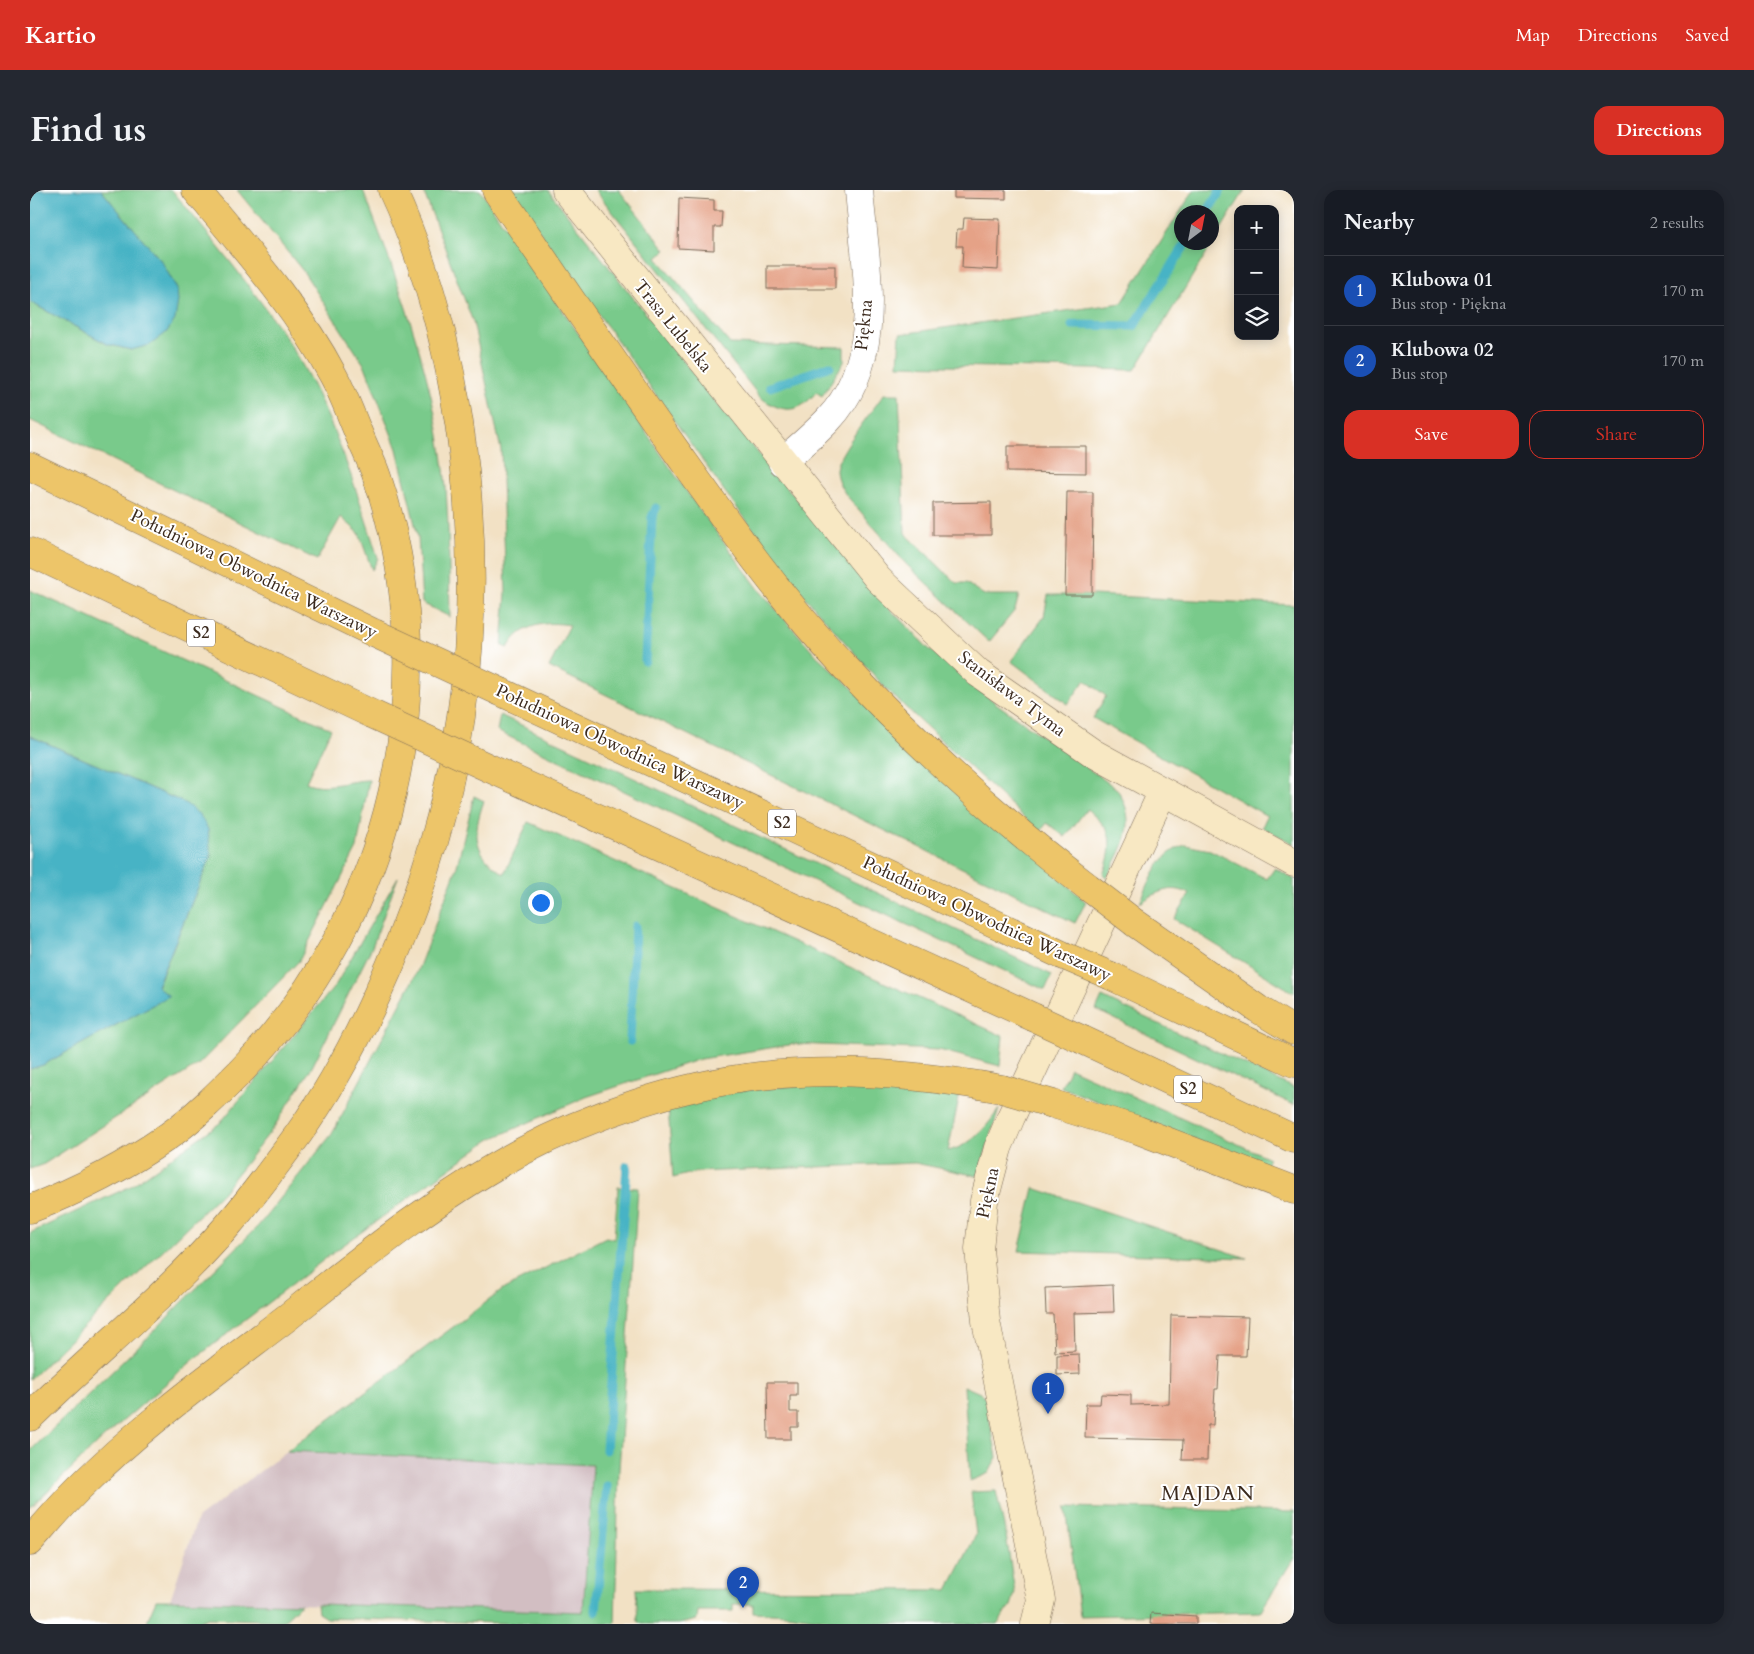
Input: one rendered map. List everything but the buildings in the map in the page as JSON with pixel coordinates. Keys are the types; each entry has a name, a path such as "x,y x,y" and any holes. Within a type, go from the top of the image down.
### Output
{"highway":[{"path":"30,1209 65,1196 112,1172 169,1135 219,1093 268,1043 314,981 356,906 377,849 394,787 405,714 408,631 398,551 377,476 333,375 290,307 196,190"},
{"path":"30,1417 154,1301 228,1225 299,1133 355,1042 398,949 422,884 445,806 463,712 471,620 472,551 467,477 452,376 429,288 392,190"},
{"path":"496,190 710,499 772,581 841,663 928,752 1022,837 1135,923 1258,1009 1294,1031"},
{"name":"Południowa Obwodnica Warszawy","path":"30,466 374,633 1294,1063"},
{"name":"S2","path":"30,552 372,714 1033,1017 1294,1139"},
{"path":"30,1542 79,1488 140,1432 205,1379 367,1254 454,1193 519,1153 599,1116 684,1090 760,1076 848,1072 922,1077 1002,1089 1138,1130 1294,1190"}],"street":[{"name":"Trasa Lubelska","path":"566,190 782,462"},
{"name":"Piękna","path":"782,462 828,420 852,384 866,340 869,318 859,190"},
{"name":"Stanisława Tyma","path":"782,462 878,579 978,673 1093,754 1294,863"},
{"name":"Piękna","path":"1035,1624 1041,1600 986,1321 979,1249 984,1201 998,1148 1011,1117 1162,793"}],"shaded area":[{"path":"287,1451 593,1465 583,1613 170,1600 197,1519"}],"green space":[{"path":"101,190 172,190 275,321 317,392 340,446 378,558 372,570 359,533 341,517 317,560 30,420 30,302 107,344 131,350 162,262"},
{"path":"237,190 363,190 415,336 434,411 446,488 450,617 422,603 418,537 397,449 365,366 303,271"},
{"path":"423,190 480,190 689,495 761,592 817,656 1086,902 1075,923 549,667 570,625 543,624 534,626 520,634 508,648 502,646 506,593 501,450 473,322"},
{"path":"510,190 548,190 718,405 882,601 929,649 997,704 1117,789 1124,801 1127,813 1127,834 1107,878 1103,874 1109,857 1110,844 1108,832 1087,809 1065,837 1047,823 1040,832 887,690 806,598 725,492"},
{"path":"595,190 619,190 666,250 657,258 730,344 844,347 844,362 822,396 816,392 803,405 790,409 782,409 760,397"},
{"path":"1194,190 1245,190 1234,205 1219,233 1219,205 1184,205"},
{"path":"1174,221 1174,250 1208,250 1135,370 898,365 900,334 1122,303"},
{"path":"884,394 899,394 905,533 956,583 966,583 984,595 1019,595 1015,610 989,642 906,564 847,496 839,481 836,471 837,464 856,432"},
{"path":"30,590 331,729 306,782 329,785 369,780 357,848 299,961 199,1064 44,1164 30,1169 30,1069 43,1065 168,996 157,987 211,856 185,803 30,736"},
{"path":"1048,595 1092,595 1294,605 1294,844 1262,827 1267,816 1093,718 1106,696 1085,680 1068,704 1011,661 1044,617"},
{"path":"500,715 1052,975 1045,990 497,731"},
{"path":"474,796 484,801 477,833 481,850 486,858 504,874 528,822 1003,1036 1000,1066 939,1050 795,1044 700,1059 586,1097 489,1140 338,1249 192,1361 101,1440 30,1508 30,1451 151,1334 259,1225 332,1134 417,972 456,870"},
{"path":"1185,845 1210,850 1267,879 1275,868 1294,879 1294,993 1174,919 1190,894 1177,890 1164,891 1140,903 1156,868 1168,854"},
{"path":"398,877 372,947 312,1067 274,1127 223,1192 30,1379 30,1233 131,1186 220,1123 335,986"},
{"path":"1102,997 1294,1088 1294,1105 1096,1010"},
{"path":"1070,1068 1269,1158 1265,1167 1061,1087"},
{"path":"827,1083 960,1093 948,1151 971,1140 999,1109 978,1176 915,1163 696,1172 673,1178 668,1106 744,1090"},
{"path":"618,1187 638,1188 619,1469 615,1624 532,1624 326,1618 318,1613 317,1604 583,1612 593,1465 287,1451 504,1289 606,1237 614,1239"},
{"path":"1034,1188 1247,1258 1019,1251"},
{"path":"964,1386 985,1397 997,1457 989,1473 970,1481"},
{"path":"996,1491 1006,1535 1015,1593 1011,1606 997,1624 855,1624 787,1614 753,1612 753,1604 733,1604 733,1611 698,1611 697,1620 679,1624 642,1624 638,1621 636,1589 948,1590 976,1535 971,1492"},
{"path":"1066,1507 1294,1512 1294,1558 1260,1612 1080,1616"},
{"path":"156,1600 301,1604 283,1621 208,1618 192,1624 151,1624 147,1621"}],"water":[{"path":"30,190 101,190 162,262 177,289 178,301 175,320 166,333 150,345 131,350 107,344 30,302"},
{"path":"30,736 185,803 200,815 208,829 211,856 157,986 169,996 43,1065 30,1069"}],"waterway":[{"path":"1211,205 1221,190"},
{"path":"1072,325 1134,326 1182,250"},
{"path":"770,387 830,366"},
{"path":"645,661 652,517 656,508"},
{"path":"630,1041 635,926"},
{"path":"606,1450 627,1166"},
{"path":"596,1611 607,1486"}],"place":[{"name":"Klubowa 01","path":"1048,1414"},
{"name":"Klubowa 02","path":"743,1608"}],"district":[{"name":"MAJDAN","path":"1208,1493"}]}
